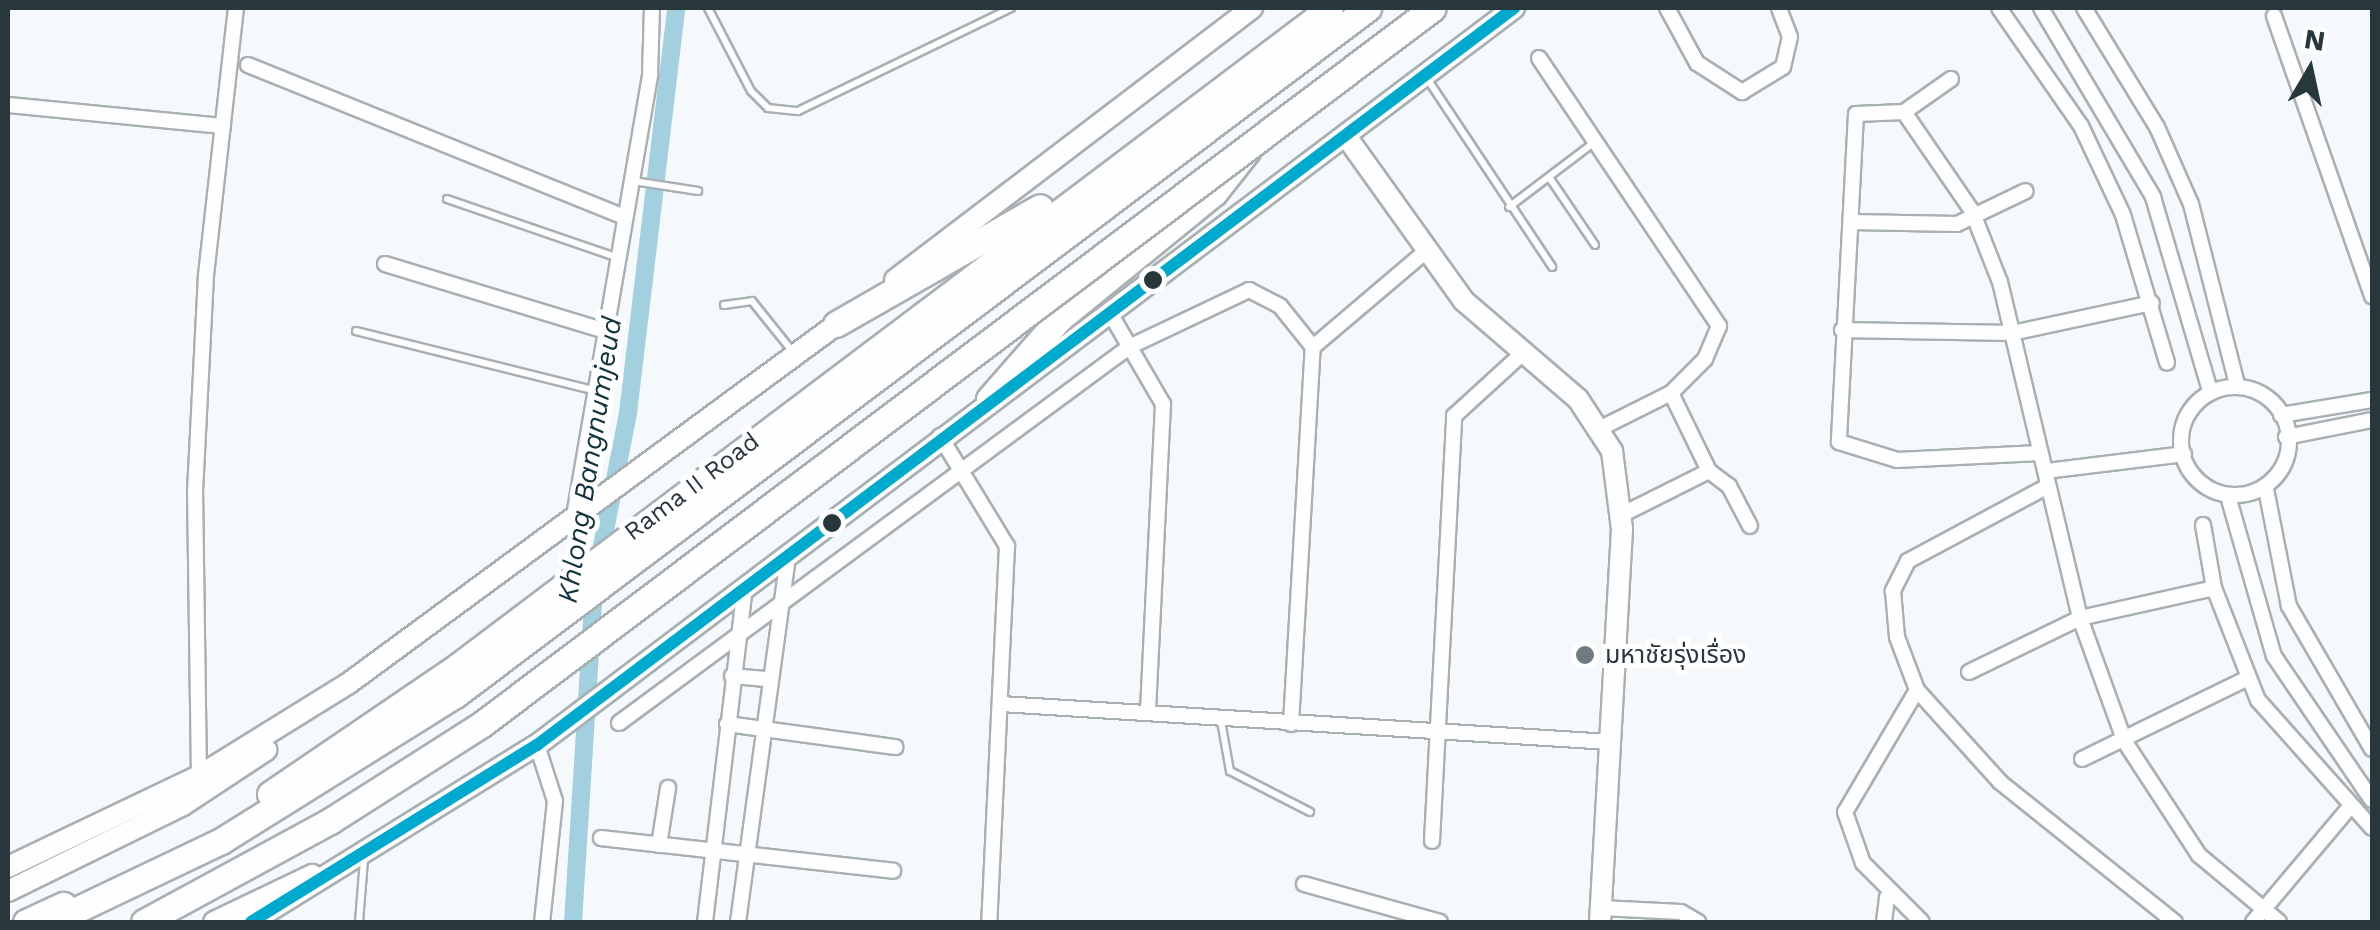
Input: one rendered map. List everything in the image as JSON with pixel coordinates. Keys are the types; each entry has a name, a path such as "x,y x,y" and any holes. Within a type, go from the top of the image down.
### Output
{"highway":[{"name":"Rama II Road","path":"26,922 293,780 564,584 1330,8"},
{"path":"51,922 221,841 455,695 1368,8"},
{"path":"146,922 456,736 1420,8"},
{"path":"146,922 330,821 482,724 1433,8"},
{"path":"836,324 1206,100"},
{"path":"989,400 1060,318 1214,193 1243,161 1251,135"}],"main road":[{"name":"Rama II Road","path":"8,867 199,776 349,682 796,356 1252,8"},
{"path":"251,922 364,860 559,728 940,436 1348,138 1514,8"},
{"path":"1348,138 1425,252 1523,353 1603,426 1621,515 1600,915"},
{"path":"8,891 199,795 349,682"},
{"path":"214,922 426,820"}],"street":[{"path":"199,776 195,492 236,8"},
{"path":"580,516 602,330 615,257 624,217 641,182 652,8"},
{"path":"1667,8 1697,63 1742,92 1783,67 1790,38 1779,8"},
{"path":"1999,8 2081,126 2152,303 2167,363"},
{"path":"2042,8 2154,197 2210,391"},
{"path":"2084,8 2158,126 2191,204 2238,384"},
{"path":"2274,16 2372,296"},
{"path":"1539,58 1592,144 1719,326 1705,359 1671,393 1603,426"},
{"path":"248,66 624,217"},
{"path":"1951,79 1904,112 1856,114 1839,442 1897,460 2040,453"},
{"path":"8,105 223,126"},
{"path":"1904,112 1972,211 2012,332 2080,618 2125,742 2198,855 2279,922"},
{"path":"1852,222 1957,224 1972,211 2026,191"},
{"path":"1313,346 1425,252"},
{"path":"386,264 602,330"},
{"path":"618,723 958,467 1129,348 1249,290 1280,306 1313,346 1291,724"},
{"path":"1842,330 2012,332 2152,303"},
{"path":"1110,312 1163,404 1148,712"},
{"path":"1432,841 1454,416 1523,353"},
{"path":"2372,749 2290,606 2266,489 2286,437 2281,416 2265,394 2238,384 2210,391 2186,422 2184,454 2193,473 2228,496 2274,656 2372,800"},
{"path":"1671,393 1709,471 1729,486 1750,526"},
{"path":"2281,416 2372,400"},
{"path":"2286,437 2372,420"},
{"path":"940,436 1006,546 989,922"},
{"path":"2046,471 2184,454"},
{"path":"1621,515 1709,471"},
{"path":"2046,487 1898,574 1892,612 1917,690 2000,782 2175,922"},
{"path":"2228,496 2266,489"},
{"path":"2203,525 2214,588 2248,678 2349,808 2372,828"},
{"path":"738,922 776,607 789,551"},
{"path":"706,922 745,585"},
{"path":"1969,672 2080,618 2214,588"},
{"path":"732,676 767,679"},
{"path":"2082,759 2125,742 2248,678"},
{"path":"1917,690 1845,812 1887,898 1922,922"},
{"path":"1001,704 1148,712 1221,721 1610,742"},
{"path":"727,724 895,746"},
{"path":"536,744 555,801 542,922"},
{"path":"660,845 668,788"},
{"path":"2252,922 2349,808"},
{"path":"602,838 893,871"},
{"path":"1304,884 1440,922"},
{"path":"1884,922 1887,898"},
{"path":"1600,915 1681,912 1698,922"}],"lane":[{"path":"708,8 751,91 768,108 798,111 1011,8"},
{"path":"1426,76 1552,267"},
{"path":"1509,207 1592,144"},
{"path":"1549,177 1595,244"},
{"path":"641,182 698,191"},
{"path":"447,198 615,257"},
{"path":"724,305 752,301 796,356"},
{"path":"356,331 597,392"},
{"path":"1221,721 1230,771 1310,812"},
{"path":"359,922 364,860"}],"waterway":[{"name":"Khlong Bangnumjeud","path":"599,561 628,413 676,8"},
{"name":"Khlong Bangnumjeud","path":"573,922 594,587"}],"transit line":[{"path":"251,922 537,745 1514,8"}],"place":[{"name":"มหาชัยรุ่งเรื่อง","path":"1585,655"}]}
